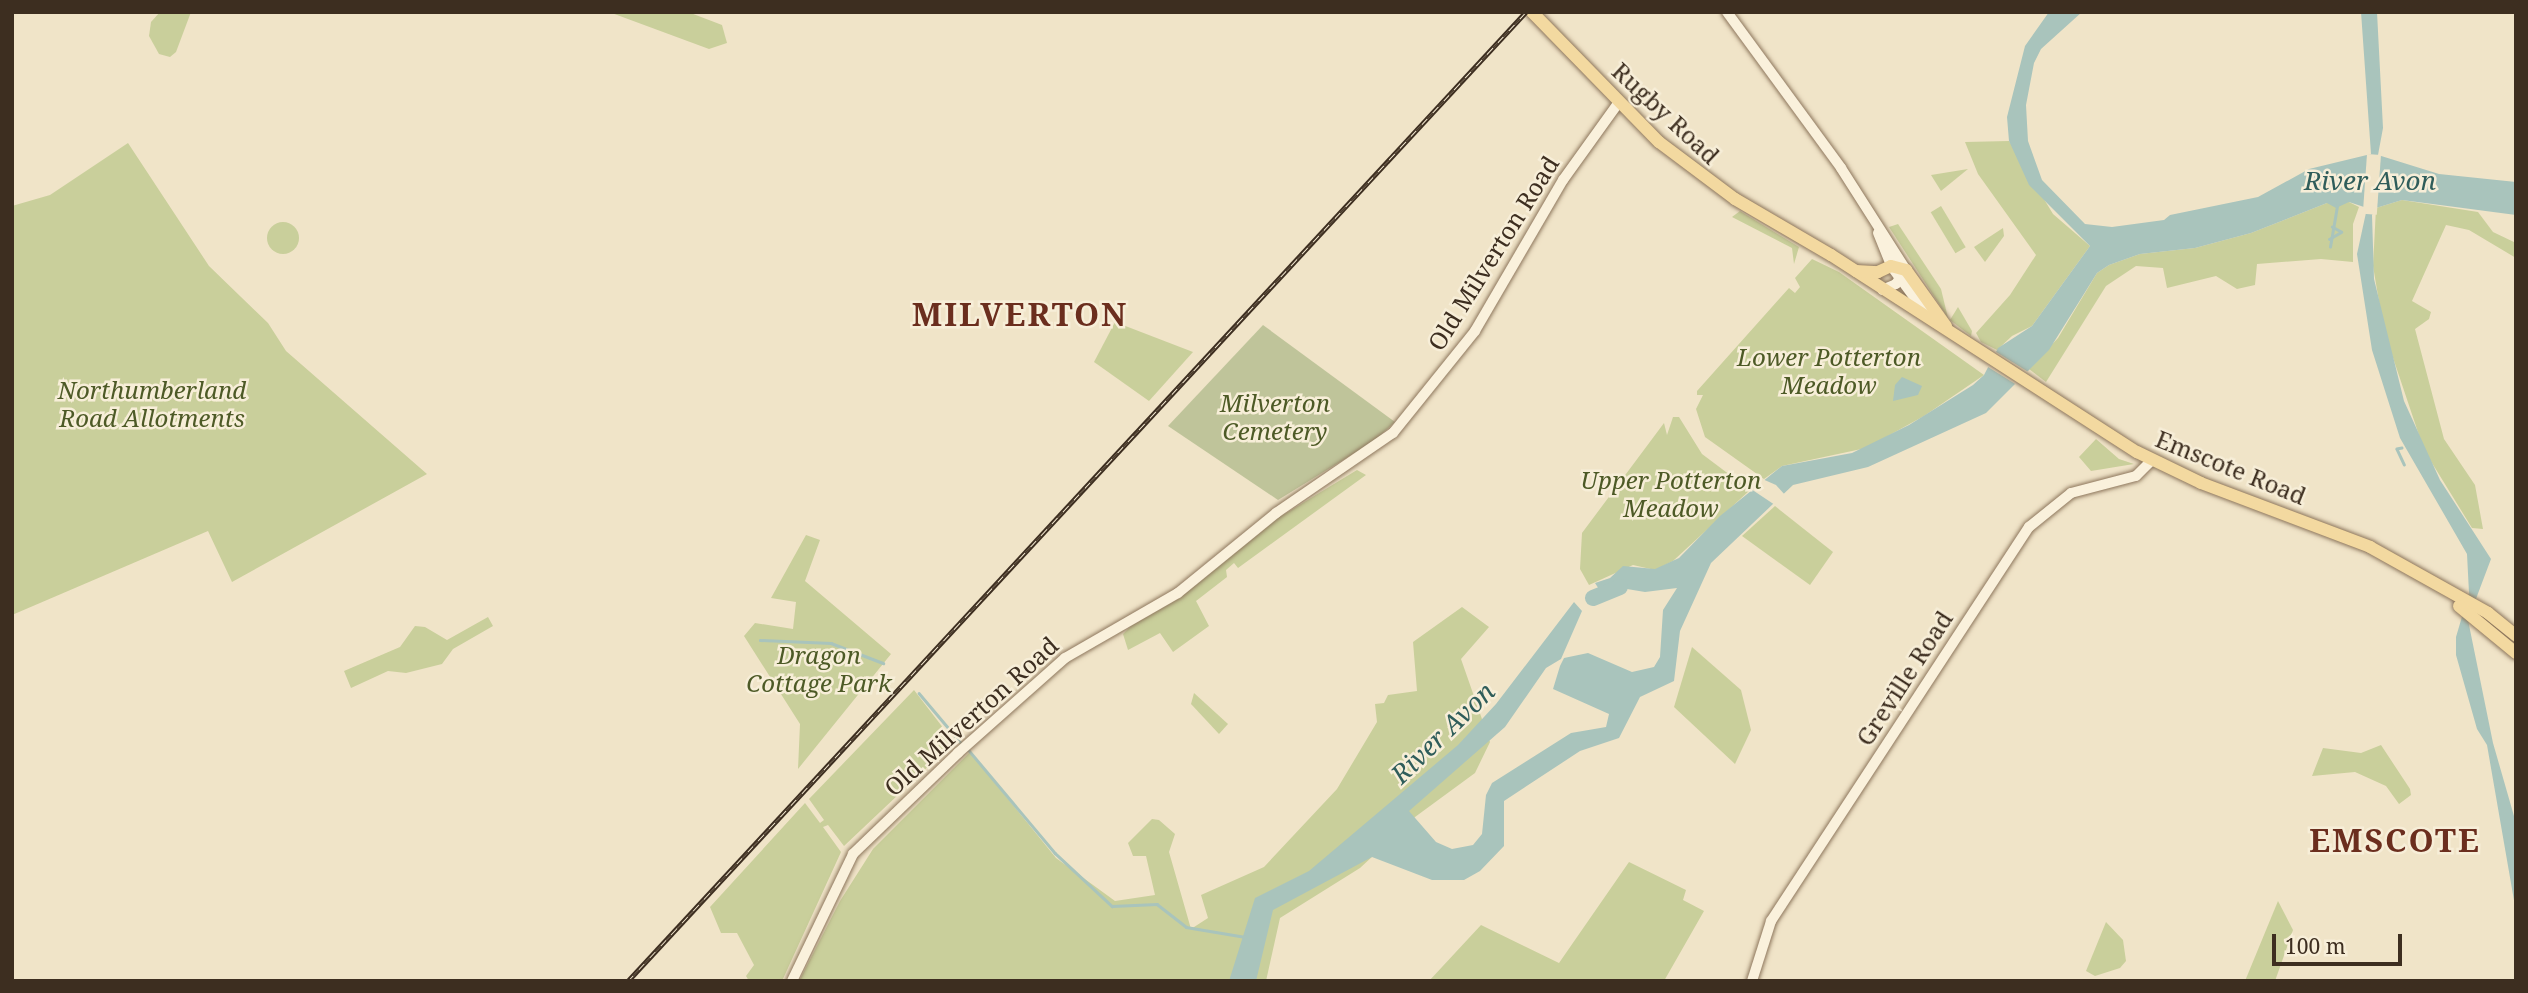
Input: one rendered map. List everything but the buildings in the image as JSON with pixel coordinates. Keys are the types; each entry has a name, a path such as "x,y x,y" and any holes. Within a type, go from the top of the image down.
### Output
{"main road":[{"name":"Rugby Road","path":"1532,12 1619,103 1696,172 1977,349"},
{"path":"1727,12 1842,167 1903,275 1946,329"},
{"path":"1876,227 1891,266 1903,275"},
{"path":"1855,271 1878,272 1891,266"},
{"path":"1882,290 1903,275"},
{"name":"Emscote Road","path":"1977,349 2152,460 2357,540 2516,636"},
{"name":"Emscote Road","path":"2472,610 2516,653"}],"street":[{"name":"Old Milverton Road","path":"792,981 853,854 958,752 1065,657 1178,593 1276,513 1387,439 1475,331 1563,180 1619,103"},
{"name":"Greville Road","path":"1752,981 1759,947 1777,912 2029,527 2071,493 2099,482 2136,477 2152,460"}],"green space":[{"path":"160,12 191,12 176,52 170,57 159,54 149,36 151,22"},
{"path":"609,12 688,12 722,25 727,43 709,49"},
{"path":"2009,141 2053,214 2090,246 2032,326 2012,336 1997,350 1981,342 1976,333 2010,295 2036,255 1978,174 1965,142"},
{"name":"Northumberland Road Allotments","path":"128,143 209,266 268,323 286,351 427,474 232,582 208,531 12,615 12,206 50,195"},
{"path":"1968,169 1941,191 1931,175"},
{"path":"2402,200 2478,212 2493,232 2516,243 2516,258 2469,230 2446,225 2412,301 2431,312 2429,319 2415,329 2444,439 2475,485 2483,529 2472,528 2424,450 2384,331 2373,266 2376,208"},
{"path":"2349,202 2359,207 2353,224 2353,262 2321,259 2257,264 2255,285 2237,289 2216,276 2167,288 2163,268 2136,266 2106,286 2046,382 2029,369 2058,338 2097,273 2109,265 2140,254 2195,248 2251,233 2327,203"},
{"path":"1941,206 1966,247 1955,253 1931,212"},
{"path":"1740,211 1799,247 1794,264 1792,248 1732,217"},
{"path":"283,222 294,227 299,238 294,249 283,254 272,249 267,238 272,227"},
{"path":"1898,224 1941,289 1948,318 1889,227"},
{"path":"2003,228 2004,236 1985,262 1974,247"},
{"name":"Lower Potterton Meadow","path":"1812,259 1839,272 1984,375 1924,416 1866,448 1782,466 1764,479 1705,437 1696,409 1703,395 1697,395 1697,391 1789,288 1795,293 1800,287 1795,278"},
{"path":"1958,307 1972,331 1971,336 1950,320"},
{"path":"1115,322 1193,352 1149,401 1094,362"},
{"name":"Milverton Cemetery","path":"1263,325 1395,422 1374,441 1278,500 1168,426"},
{"name":"Upper Potterton Meadow","path":"1673,417 1679,417 1702,454 1750,490 1673,561 1655,570 1633,565 1589,585 1580,569 1582,533 1664,423 1667,435"},
{"path":"2096,439 2119,459 2134,464 2091,471 2079,457"},
{"path":"1357,470 1366,475 1238,568 1234,563 1226,570 1227,577 1196,601 1209,626 1173,652 1160,633 1128,650 1123,634 1131,626 1180,598 1278,518"},
{"path":"1775,506 1833,552 1810,585 1742,536"},
{"name":"Dragon Cottage Park","path":"806,535 820,540 805,581 891,654 798,769 800,724 744,636 755,623 793,629 796,602 771,598"},
{"path":"1462,607 1489,627 1461,659 1490,742 1475,773 1415,817 1360,868 1280,918 1266,981 799,981 840,901 873,849 970,752 1056,858 1115,901 1155,895 1146,856 1133,856 1128,843 1152,819 1159,820 1175,834 1169,852 1191,929 1208,918 1201,895 1264,867 1337,789 1377,722 1375,704 1384,703 1388,695 1417,691 1413,642"},
{"path":"488,617 493,626 453,649 442,664 406,673 388,671 351,688 344,671 400,647 415,626 425,627 447,640"},
{"path":"1692,647 1741,690 1751,730 1735,764 1674,707"},
{"path":"914,690 954,742 844,846 828,825 823,827 841,852 782,981 749,981 746,976 754,965 737,933 721,933 710,907 805,803 820,823 824,820 809,799"},
{"path":"1194,693 1228,724 1219,734 1191,704"},
{"path":"2381,745 2410,789 2411,795 2399,804 2386,786 2355,772 2312,776 2323,748 2361,753"},
{"path":"1629,862 1686,890 1683,900 1704,911 1664,981 1429,981 1481,925 1559,963"},
{"path":"2278,901 2293,930 2275,981 2245,981"},
{"path":"2106,922 2123,940 2126,961 2120,968 2095,976 2086,971"}],"water":[{"path":"2049,12 2082,12 2041,49 2034,63 2026,105 2028,141 2042,180 2085,224 2112,227 2164,220 2170,215 2258,197 2309,169 2371,154 2361,12 2377,12 2383,128 2378,155 2439,174 2516,182 2516,215 2402,200 2376,208 2372,215 2374,279 2404,401 2440,480 2491,559 2468,620 2493,743 2516,823 2516,912 2487,745 2477,729 2456,655 2456,637 2469,593 2467,554 2400,438 2372,350 2357,254 2367,208 2349,202 2336,208 2327,203 2251,233 2195,248 2140,254 2109,265 2097,273 2049,350 1986,413 1868,467 1793,485 1711,563 1680,631 1674,681 1640,697 1619,738 1580,751 1504,801 1504,846 1480,871 1464,880 1432,880 1372,857 1273,910 1256,981 1229,981 1255,898 1309,871 1458,745 1496,704 1574,602 1582,611 1561,659 1546,668 1505,727 1409,811 1436,842 1452,849 1473,845 1482,834 1486,795 1492,783 1571,733 1606,727 1609,714 1553,689 1564,658 1588,653 1632,672 1654,667 1660,657 1663,610 1677,588 1645,592 1627,589 1604,597 1595,583 1610,578 1623,566 1655,569 1679,558 1720,516 1782,466 1852,453 1909,425 1973,385 1984,375 1998,348 2032,326 2090,246 2029,185 2009,141 2007,117 2025,46"},
{"path":"1902,377 1922,386 1918,395 1893,401 1895,385"}],"pier":[{"path":"2367,154 2381,155 2377,215 2363,214"},
{"path":"1993,350 2030,373 2021,388 1984,364"},
{"path":"1760,478 1776,485 1786,496 1775,505 1748,487"}],"waterway":[{"path":"2330,247 2337,206"},
{"path":"2329,239 2341,232 2332,227"},
{"path":"2402,448 2397,449 2404,464"},
{"name":"River Avon","path":"1593,598 1620,587"},
{"path":"760,640 831,643 883,663"},
{"path":"919,693 962,744"},
{"path":"967,748 1055,853 1112,906 1157,904 1186,927 1245,937"}],"railway":[{"path":"628,981 1526,12"}],"district":[{"name":"MILVERTON","path":"1020,314"},
{"name":"EMSCOTE","path":"2395,840"}]}
